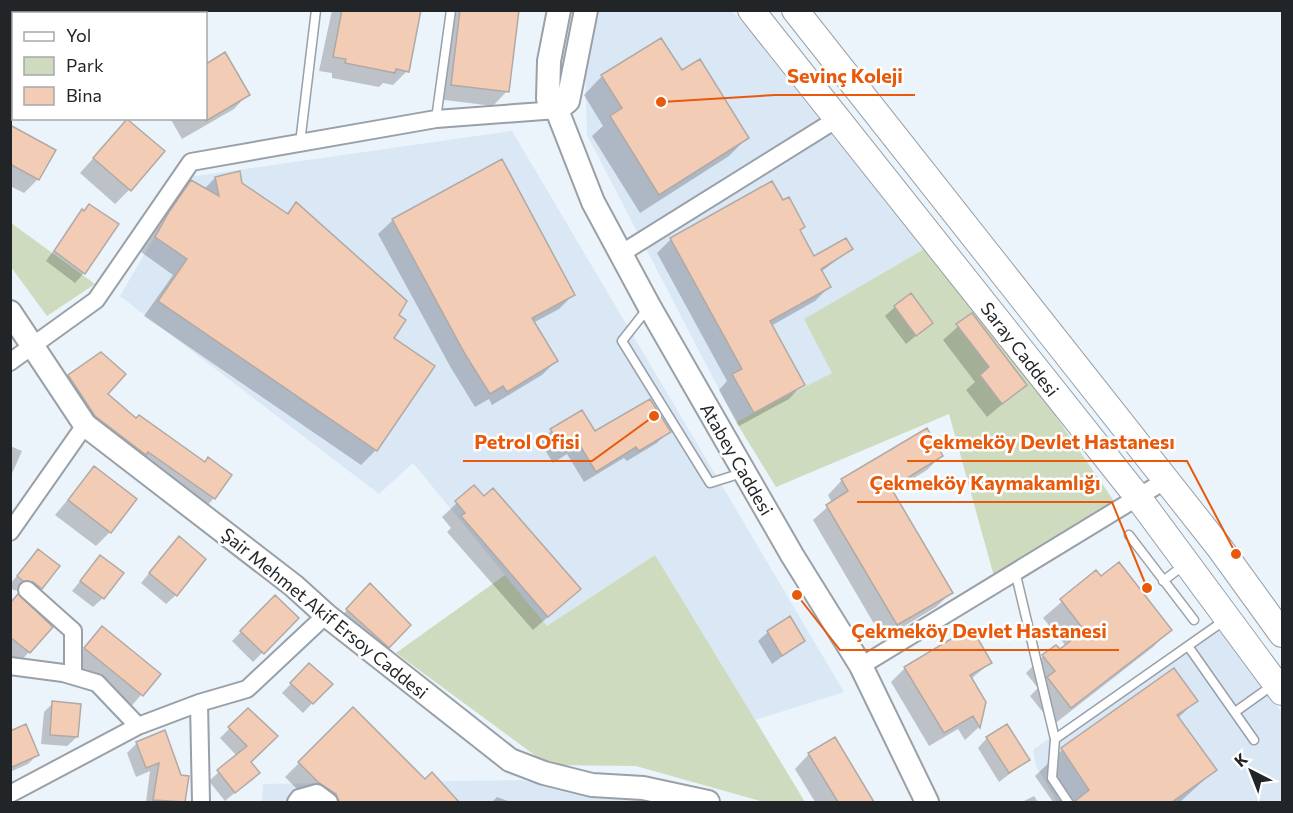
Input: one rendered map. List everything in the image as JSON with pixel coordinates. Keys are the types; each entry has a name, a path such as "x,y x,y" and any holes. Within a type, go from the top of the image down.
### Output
{"main road":[{"name":"Atabey Caddesi","path":"559,10 549,61 548,99 558,110 593,202 649,306 792,555 861,666 927,802"},
{"path":"558,110 568,101 586,10"},
{"name":"Saray Caddesi","path":"751,10 1137,496 1279,687"},
{"name":"Saray Caddesi","path":"795,10 1166,480 1282,634"},
{"name":"Şair Mehmet Akif Ersoy Caddesi","path":"10,312 85,425 294,586 326,615 510,760 544,773 592,785 643,795 708,802"}],"street":[{"path":"10,362 96,300 191,162 436,119 558,110"},
{"path":"621,253 837,119"},
{"path":"10,532 85,425"},
{"path":"861,666 1166,480"},
{"path":"27,590 72,631 73,676"},
{"path":"10,794 138,726 199,703 247,689 326,615"},
{"path":"10,666 73,676 97,683 138,726"},
{"path":"199,703 201,802"},
{"path":"296,802 299,798 317,793 329,802"}],"lane":[{"path":"300,143 316,10"},
{"path":"436,119 451,10"},
{"path":"649,306 622,341 710,483 745,472"},
{"path":"1129,536 1194,620"},
{"path":"1163,581 1187,563"},
{"path":"1015,571 1054,739 1052,778 1068,802"},
{"path":"1054,739 1228,618"},
{"path":"1188,646 1254,740"},
{"path":"1235,712 1279,687"}],"shaded area":[{"path":"599,11 732,11 936,242 804,319 833,373 736,422 587,135 585,67"},
{"path":"512,131 844,692 755,720 655,555 547,626 413,463 379,494 120,296 189,177"},
{"path":"1216,619 1282,713 1282,802 1057,802 1036,766 1033,750"},
{"path":"519,780 660,802 262,802 263,784"}],"green space":[{"path":"11,223 95,284 47,316 11,267"},
{"path":"936,242 1116,504 997,587 949,414 776,487 736,422 832,373 804,319"},
{"path":"655,555 805,802 764,802 636,766 548,765 396,653 505,575 547,626"}],"building":[{"path":"342,10 421,10 409,72 396,69 395,73 345,63 346,59 333,57"},
{"path":"460,10 519,10 509,92 451,85"},
{"path":"661,38 682,70 700,59 749,138 659,195 610,116 622,108 601,75"},
{"path":"225,52 250,95 206,121 207,120 207,63"},
{"path":"126,120 165,151 131,191 93,158"},
{"path":"10,125 56,150 39,180 10,164"},
{"path":"502,159 575,295 532,318 558,361 507,392 503,386 490,394 465,354 392,219"},
{"path":"240,171 242,183 288,214 296,202 407,301 399,315 406,320 394,338 435,366 377,451 158,301 187,259 155,237 169,212 191,180 219,196 215,177"},
{"path":"772,181 783,200 789,197 805,227 800,230 814,256 846,238 853,249 821,269 831,287 770,321 805,385 754,413 732,374 742,369 670,238"},
{"path":"89,204 119,224 85,274 54,251 82,209 84,211"},
{"path":"911,293 933,323 916,336 894,306"},
{"path":"972,313 1027,385 1002,404 980,375 989,367 956,324"},
{"path":"101,352 126,374 108,394 136,418 139,415 205,462 208,457 232,475 215,499 148,452 146,455 95,416 68,375"},
{"path":"650,399 671,432 639,451 636,447 596,472 579,444 565,452 550,429 582,410 595,431"},
{"path":"927,428 943,456 891,488 953,593 897,625 826,505 848,491 841,479"},
{"path":"94,466 137,499 111,533 68,500"},
{"path":"474,485 484,496 493,488 581,589 548,617 461,516 465,513 455,501"},
{"path":"179,536 206,559 177,596 149,573"},
{"path":"38,549 60,566 42,589 33,582 23,581 17,576"},
{"path":"100,555 124,573 104,599 80,581"},
{"path":"1119,562 1172,630 1071,708 1047,677 1055,671 1042,655 1056,645 1060,649 1084,630 1060,599 1096,570 1101,576"},
{"path":"370,583 411,625 389,648 346,609"},
{"path":"18,594 53,627 30,653 10,637 10,603"},
{"path":"275,595 299,618 264,654 240,631"},
{"path":"790,616 805,641 782,656 767,631"},
{"path":"102,626 161,674 143,696 84,648"},
{"path":"971,627 992,663 970,675 986,702 980,728 973,716 944,733 904,667"},
{"path":"309,663 333,684 313,704 290,683"},
{"path":"1174,668 1198,701 1177,715 1217,770 1172,802 1074,802 1089,790 1061,748"},
{"path":"52,701 81,704 78,737 50,735"},
{"path":"353,707 425,779 432,772 459,802 339,802 336,794 319,783 298,762"},
{"path":"248,708 278,736 251,762 260,773 235,793 217,770 247,746 228,727"},
{"path":"26,724 39,755 10,768 10,731"},
{"path":"1007,724 1030,760 1009,773 986,737"},
{"path":"165,730 181,775 189,776 185,802 153,800 159,763 146,768 136,742"},
{"path":"835,737 874,802 838,802 808,753"}],"place":[{"name":"Sevinç Koleji","path":"661,102"},
{"name":"Petrol Ofisi","path":"654,416"},
{"name":"Çekmeköy Devlet Hastanesı","path":"1236,554"},
{"name":"Çekmeköy Kaymakamlığı","path":"1147,588"},
{"name":"Çekmeköy Devlet Hastanesi","path":"797,595"}]}
